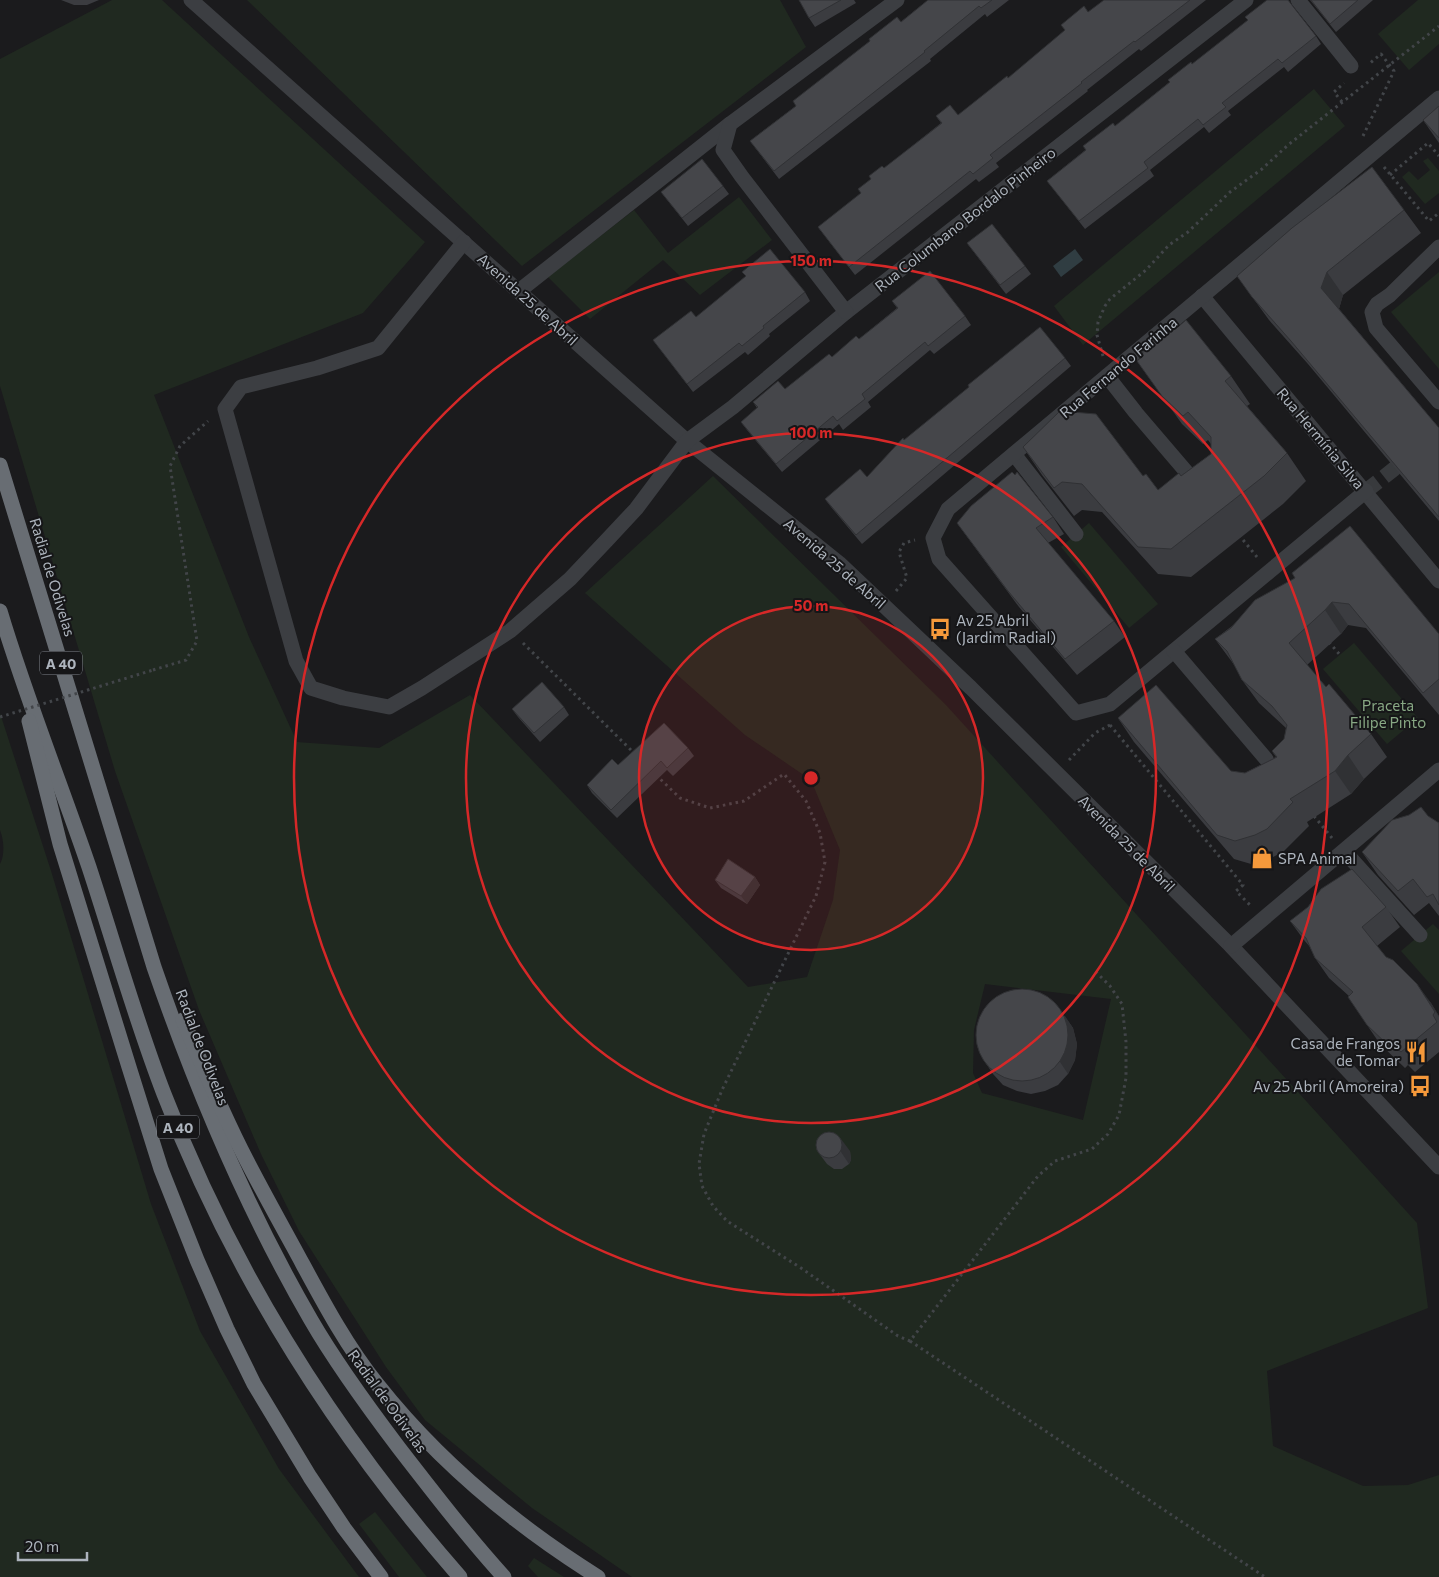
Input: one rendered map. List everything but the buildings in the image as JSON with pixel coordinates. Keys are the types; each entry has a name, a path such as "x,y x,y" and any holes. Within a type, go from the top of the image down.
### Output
{"highway":[{"name":"Radial de Odivelas","path":"0,465 157,976 199,1090 252,1209 312,1321 376,1417 461,1527 504,1577"},
{"path":"2,617 60,844 161,1169 227,1329 254,1384 314,1484 381,1577"},
{"name":"A 40","path":"2,617 89,868 138,1024 164,1095 192,1162 266,1307 297,1359 336,1419 385,1486 460,1577"},
{"path":"121,862 172,997 214,1092 256,1177 309,1276 347,1339 381,1389 431,1446 458,1472 494,1503 538,1536 598,1577"}],"street":[{"name":"Avenida 25 de Abril","path":"192,0 687,440 839,563 972,688 1230,946 1439,1167"},
{"name":"Rua Columbano Bordalo Pinheiro","path":"226,409 296,661 310,688 343,698 389,707 510,631 570,579 636,509 687,440 733,407 846,312 1246,0"},
{"path":"1298,0 1351,66"},
{"path":"518,290 730,124 889,3"},
{"name":"Rua Fernando Farinha","path":"933,538 948,509 1439,98"},
{"path":"730,124 723,150 846,312"},
{"path":"226,409 240,387 317,368 378,348 464,242"},
{"path":"1439,246 1390,295 1377,304 1372,312 1376,328 1439,402"},
{"name":"Rua Hermínia Silva","path":"1202,296 1439,581"},
{"path":"1107,376 1195,482"},
{"path":"1014,454 1076,534"},
{"path":"933,538 939,559 1076,712 1110,704 1366,491"},
{"path":"1174,651 1203,688 1266,759"},
{"path":"1230,946 1438,774"},
{"path":"1344,851 1420,936"}],"path":[{"path":"1107,376 1098,329 1101,314 1110,299 1146,270 1169,245 1188,232 1230,192 1266,166 1288,145 1388,64 1439,26"},
{"path":"1361,139 1394,71 1381,54"},
{"path":"1334,92 1342,102"},
{"path":"1439,156 1428,143 1390,175 1429,222 1439,213"},
{"path":"0,717 186,660 197,641 170,466 180,446 210,419 226,409"},
{"path":"1239,534 1270,572"},
{"path":"884,606 907,578 899,552 904,543 933,538"},
{"path":"510,631 639,758"},
{"path":"1327,640 1340,655"},
{"path":"1110,725 1244,885 1236,891 1263,918"},
{"path":"1056,773 1095,733"},
{"path":"653,771 680,798 710,808 744,801 784,774 806,802 817,825 825,862 816,896 722,1090 704,1134 699,1164 702,1186 713,1206 727,1221 801,1268 898,1336 910,1342 1265,1577"},
{"path":"1308,809 1344,851"},
{"path":"910,1342 1038,1176 1055,1161 1092,1149 1108,1134 1119,1115 1126,1078 1126,1042 1122,1004 1110,986 1095,971"}],"green space":[{"path":"112,0 162,0 425,242 363,313 154,395 249,637 297,742 379,748 470,695 748,987 807,977 833,900 840,850 811,780 745,735 585,593 713,476 946,705 1417,1223 1428,1308 1267,1371 1273,1446 1363,1486 1408,1485 1439,1475 1439,1577 632,1577 532,1508 425,1420 386,1367 299,1231 261,1154 199,1010 115,771 0,386 0,59","holes":["985,984 1111,999 1083,1120 982,1093 973,1073 974,1030"]},
{"path":"247,0 780,0 806,47 522,266"},
{"path":"1418,0 1439,0 1439,44 1409,70 1378,34"},
{"path":"1314,89 1345,126 1083,345 1054,306"},
{"path":"1428,158 1439,171 1439,193 1425,204 1402,177 1409,171 1418,180 1430,170 1423,161"},
{"path":"739,197 772,240 700,295 663,260 590,319 548,277 634,210 668,253"},
{"path":"1439,272 1439,369 1391,312"},
{"path":"1089,523 1158,604 1129,628 1061,547"},
{"name":"Praceta Filipe Pinto","path":"1354,643 1418,718 1387,744 1323,669"},
{"path":"0,713 52,874 151,1204 200,1331 279,1469 359,1577 0,1577 0,864 3,856 3,847 0,830"},
{"path":"1433,924 1439,930 1439,994 1401,951"},
{"path":"375,1512 427,1577 399,1577 359,1524"},
{"path":"534,1558 564,1577 538,1577 528,1566"}],"shaded area":[{"path":"1075,249 1083,260 1061,277 1053,266"}],"tunnel":[{"path":"1366,491 1394,469 1439,428"}],"place":[{"name":"Av 25 Abril (Jardim Radial)","path":"940,629"},
{"name":"SPA Animal","path":"1262,858"},
{"name":"Casa de Frangos de Tomar","path":"1416,1052"},
{"name":"Av 25 Abril (Amoreira)","path":"1420,1086"}]}
